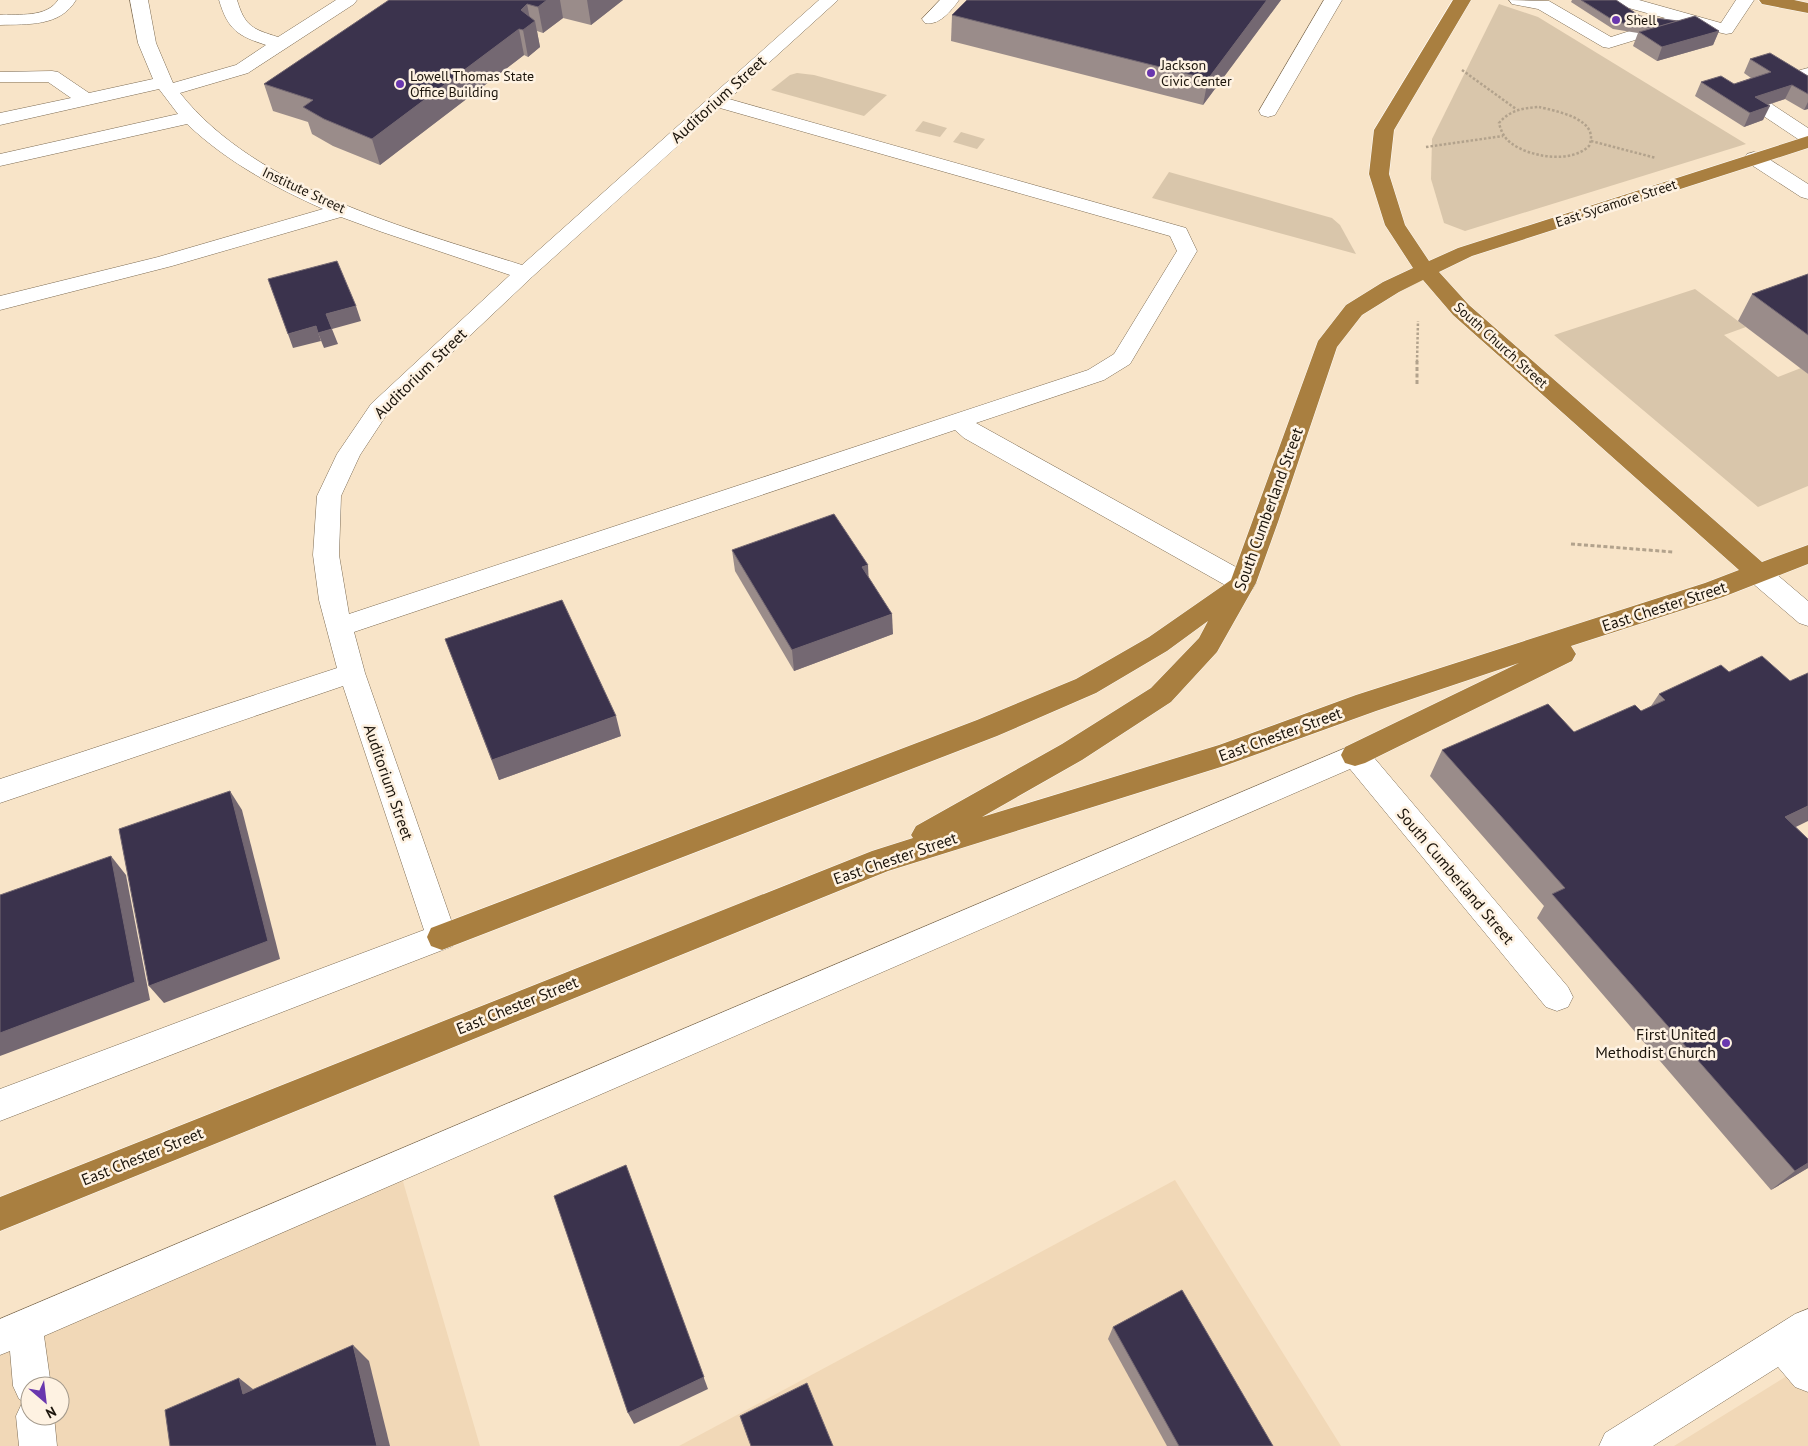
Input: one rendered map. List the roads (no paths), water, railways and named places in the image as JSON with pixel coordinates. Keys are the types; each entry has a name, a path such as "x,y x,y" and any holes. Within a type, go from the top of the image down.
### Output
{"highway":[{"name":"South Church Street","path":"1462,0 1384,130 1379,174 1395,225 1425,269 1461,310 1716,534 1758,574"},
{"path":"1768,0 1808,8"},
{"name":"East Sycamore Street","path":"1425,269 1465,252 1808,142"},
{"name":"South Cumberland Street","path":"882,860 1072,752 1161,695 1208,645 1243,583 1266,522 1326,346 1354,310 1425,269"},
{"name":"East Chester Street","path":"0,1214 882,860 1224,755 1366,703 1654,610 1758,574 1808,554"},
{"path":"442,937 987,728 1086,686 1158,644 1243,583"},
{"path":"1355,755 1654,610"}],"street":[{"path":"0,20 48,17 65,6 67,0"},
{"name":"Institute Street","path":"139,0 146,40 156,66 181,107 213,137 258,169 288,186 343,210 525,273"},
{"path":"228,0 233,19 243,31 280,44"},
{"path":"0,119 242,69 348,0"},
{"name":"Auditorium Street","path":"442,937 352,673 332,600 326,555 328,496 349,454 379,409 525,273 829,0"},
{"path":"931,19 950,0"},
{"path":"1268,111 1333,0"},
{"path":"1518,0 1550,2 1573,22 1609,43 1639,33"},
{"path":"1619,5 1638,2 1682,18 1726,29 1745,0"},
{"path":"1573,22 1594,17"},
{"path":"1661,26 1682,18"},
{"path":"1808,73 1772,86 1757,95 1766,109 1808,137"},
{"path":"0,77 52,76 86,100"},
{"path":"339,627 1096,375 1122,360 1187,251 1179,232 716,101"},
{"path":"0,160 192,117"},
{"path":"1754,158 1808,193"},
{"path":"0,303 165,262 343,210"},
{"path":"957,420 972,432 1243,583"},
{"name":"South Church Street","path":"1758,574 1808,616"},
{"path":"0,791 352,673"},
{"path":"29,1376 13,1331 1355,755"},
{"name":"South Cumberland Street","path":"1355,755 1558,997"},
{"path":"0,1105 442,937"},
{"path":"1618,1446 1795,1336 1808,1374"},
{"path":"36,1426 38,1446"}],"place":[{"name":"Shell","path":"1616,20"},
{"name":"Jackson Civic Center","path":"1151,73"},
{"name":"Lowell Thomas State Office Building","path":"400,84"},
{"name":"First United Methodist Church","path":"1726,1043"}]}
